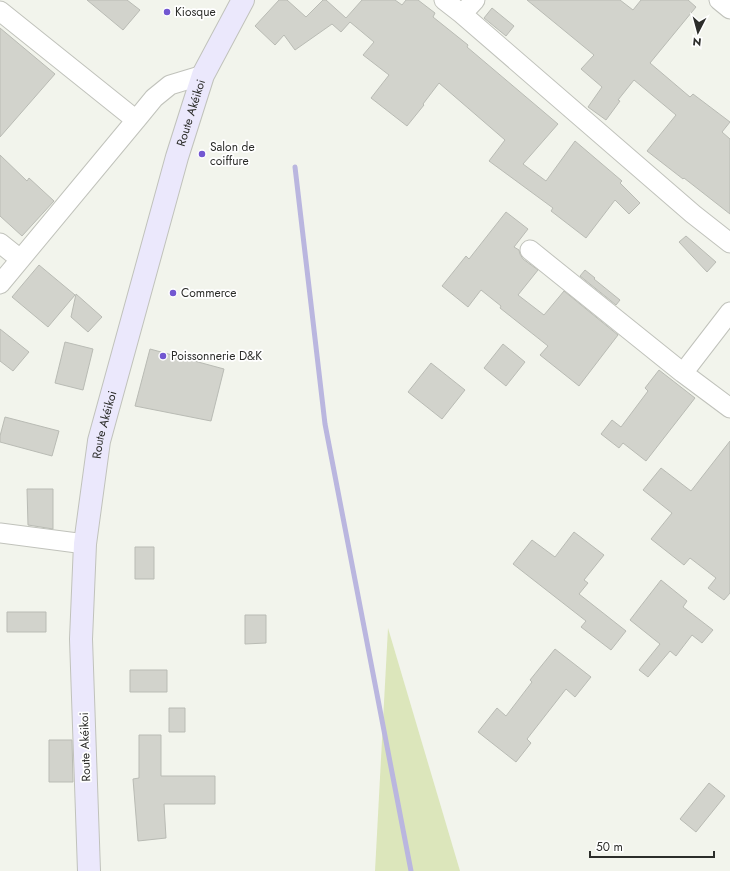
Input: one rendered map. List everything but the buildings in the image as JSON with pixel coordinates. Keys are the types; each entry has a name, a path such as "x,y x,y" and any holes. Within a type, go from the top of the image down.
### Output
{"street":[{"name":"Route Akéikoi","path":"89,871 81,639 85,544 100,441 177,157 203,74 243,0"},
{"path":"444,0 693,214 730,243"},
{"path":"462,14 475,0"},
{"path":"719,0 730,9"},
{"path":"0,11 136,120"},
{"path":"0,284 154,98 170,85 203,74"},
{"path":"0,243 20,259"},
{"path":"530,250 683,373 730,408"},
{"path":"683,373 730,312"},
{"path":"0,533 85,544"}],"green space":[{"path":"388,628 460,871 375,871"}],"waterway":[{"path":"295,167 325,424 411,871"}],"place":[{"name":"Kiosque","path":"167,12"},
{"name":"Salon de coiffure","path":"202,154"},
{"name":"Commerce","path":"173,293"},
{"name":"Poissonnerie D&K","path":"163,356"}]}
